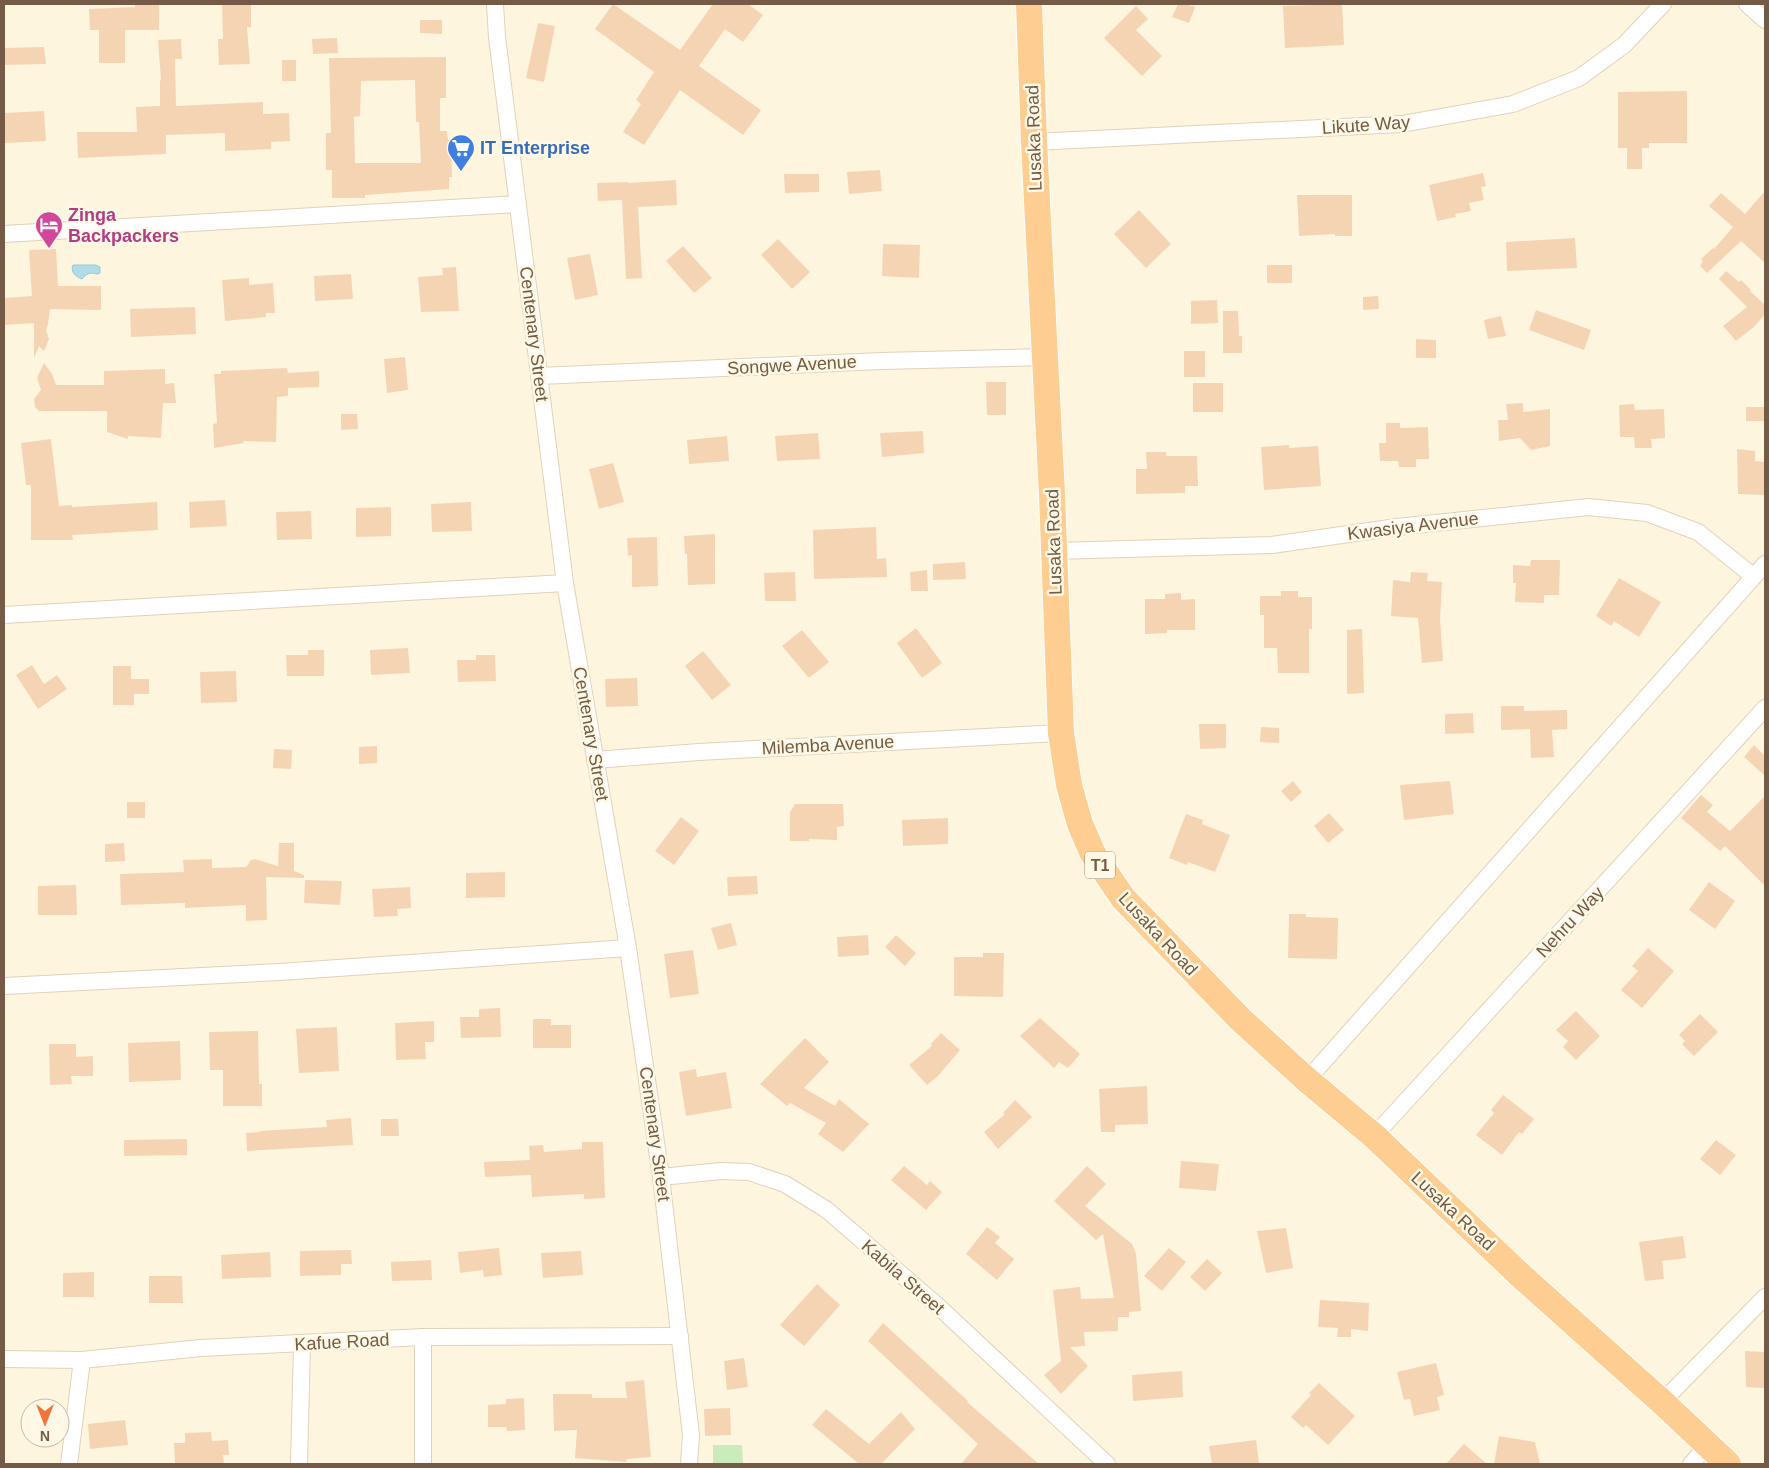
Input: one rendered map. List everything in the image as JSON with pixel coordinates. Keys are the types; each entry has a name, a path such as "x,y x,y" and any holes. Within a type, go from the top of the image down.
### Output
{"highway":[{"name":"Lusaka Road","path":"1029,4 1034,142 1046,357 1061,733 1069,784 1080,824 1093,854 1123,898 1240,1019 1307,1080 1374,1136 1520,1275 1662,1402 1728,1464"}],"street":[{"name":"Centenary Street","path":"495,4 497,37 565,583 628,948 661,1176 691,1435 689,1464"},
{"name":"Likute Way","path":"1034,142 1402,124 1513,104 1579,78 1624,45 1663,4"},
{"path":"1747,4 1765,20"},
{"path":"4,234 518,204"},
{"name":"Songwe Avenue","path":"539,376 881,361 1046,357"},
{"name":"Kwasiya Avenue","path":"1054,551 1272,545 1397,527 1588,507 1647,513 1698,532 1753,576"},
{"path":"1307,1080 1765,564"},
{"path":"4,615 565,583"},
{"name":"Nehru Way","path":"1374,1136 1765,708"},
{"name":"Milemba Avenue","path":"595,760 699,752 1061,733"},
{"path":"4,986 280,972 628,948"},
{"name":"Kabila Street","path":"661,1176 722,1171 749,1172 785,1184 827,1210 939,1307 1107,1464"},
{"path":"1662,1402 1765,1297"},
{"name":"Kafue Road","path":"4,1359 82,1360 201,1348 423,1337 680,1336"},
{"path":"423,1337 423,1464"},
{"path":"299,1464 302,1344"},
{"path":"69,1464 82,1360"},
{"path":"1691,1464 1708,1445"}],"green space":[{"path":"713,1445 742,1445 743,1464 713,1464"}],"water":[{"path":"73,265 96,265 100,267 100,273 88,274 82,279 74,274 72,270"}],"building":[{"path":"135,4 159,4 159,30 125,30 125,63 99,63 99,30 90,30 89,9 135,7"},
{"path":"222,4 251,4 251,27 247,27 250,64 219,65 218,39 223,39"},
{"path":"613,4 680,50 713,4 748,4 763,15 743,42 725,29 699,66 761,110 743,135 680,90 644,145 623,132 641,104 636,100 654,72 595,29"},
{"path":"1178,4 1195,7 1189,23 1172,17"},
{"path":"1342,4 1344,45 1285,48 1283,6"},
{"path":"1136,6 1148,19 1136,30 1162,56 1142,76 1104,38"},
{"path":"420,20 442,20 442,34 420,33"},
{"path":"538,23 555,26 544,82 526,78"},
{"path":"337,38 338,53 313,54 312,39"},
{"path":"181,39 182,59 175,59 176,106 263,102 263,114 289,113 290,141 271,142 271,149 225,151 225,133 166,135 166,154 78,158 77,132 137,132 136,107 160,106 161,80 158,40"},
{"path":"44,47 46,64 4,65 4,48"},
{"path":"446,57 446,98 440,98 440,131 447,131 448,140 451,140 452,177 449,177 449,189 365,195 365,198 332,198 332,170 326,170 326,133 331,133 329,58","holes":["415,80 416,122 419,122 421,163 355,163 354,117 360,116 361,81"]},
{"path":"282,60 296,60 296,81 282,81"},
{"path":"1687,91 1687,143 1649,143 1649,148 1642,148 1642,169 1627,169 1627,148 1618,148 1618,92"},
{"path":"44,111 46,141 4,143 4,113"},
{"path":"880,170 882,191 849,194 847,172"},
{"path":"1483,173 1486,186 1481,187 1484,200 1469,203 1471,211 1455,214 1456,217 1437,221 1429,185"},
{"path":"784,174 819,174 819,192 785,193"},
{"path":"676,180 677,205 638,207 642,278 626,279 622,200 598,201 597,183"},
{"path":"1765,191 1765,263 1741,241 1707,273 1700,266 1703,261 1701,259 1714,249 1733,227 1709,206 1721,193 1745,214"},
{"path":"1297,195 1352,195 1352,236 1335,236 1335,234 1299,236"},
{"path":"1139,210 1171,244 1146,268 1114,234"},
{"path":"1575,238 1577,268 1507,271 1506,242"},
{"path":"778,239 810,272 792,289 761,255"},
{"path":"883,244 920,245 919,278 882,276"},
{"path":"683,246 712,278 694,293 666,261"},
{"path":"56,249 58,286 101,286 101,310 50,309 46,330 49,339 44,351 39,346 34,358 34,323 4,325 4,298 32,296 29,250"},
{"path":"590,254 598,295 575,300 567,258"},
{"path":"1267,265 1292,265 1292,283 1267,283"},
{"path":"456,267 459,311 421,312 418,277 443,275 442,268"},
{"path":"1726,271 1739,282 1741,280 1765,305 1765,314 1754,327 1736,341 1723,326 1747,307 1719,279"},
{"path":"351,274 353,299 315,301 314,276"},
{"path":"249,278 249,285 273,283 275,313 266,313 266,317 225,321 222,280"},
{"path":"1378,296 1379,309 1363,310 1363,297"},
{"path":"1217,300 1218,323 1191,324 1191,301"},
{"path":"195,307 196,334 131,337 130,309"},
{"path":"1536,310 1591,330 1584,350 1529,330"},
{"path":"1223,311 1238,311 1239,336 1242,336 1242,353 1223,353"},
{"path":"1501,316 1506,336 1488,339 1484,320"},
{"path":"1416,339 1436,340 1436,358 1416,358"},
{"path":"1184,351 1205,351 1205,377 1184,377"},
{"path":"405,357 408,390 387,393 384,359"},
{"path":"44,363 52,374 56,385 104,385 104,371 165,369 165,384 174,383 176,403 163,403 161,438 128,436 128,439 107,432 107,411 39,411 35,407 34,399 41,390 37,378"},
{"path":"287,368 288,373 319,371 319,387 288,388 288,396 277,397 276,442 243,441 244,443 214,448 213,424 217,423 214,374 221,374 221,371"},
{"path":"986,382 1006,382 1006,415 987,415"},
{"path":"1193,383 1223,383 1223,412 1193,412"},
{"path":"1523,403 1523,412 1550,409 1550,446 1531,450 1520,438 1499,441 1498,420 1508,420 1506,404"},
{"path":"1634,404 1635,410 1664,409 1665,438 1651,439 1652,448 1635,448 1634,437 1620,437 1619,405"},
{"path":"1746,407 1765,407 1765,421 1746,421"},
{"path":"341,414 357,414 358,429 341,430"},
{"path":"1386,423 1400,423 1400,428 1428,427 1429,459 1416,459 1416,467 1399,467 1398,461 1380,461 1379,443 1386,443"},
{"path":"923,431 924,453 882,457 880,433"},
{"path":"818,433 820,459 777,461 775,436"},
{"path":"727,436 729,461 689,464 687,440"},
{"path":"51,439 59,506 72,505 72,507 157,502 158,530 72,535 73,540 31,540 31,485 26,485 21,443"},
{"path":"1289,445 1289,448 1318,446 1321,486 1264,490 1261,447"},
{"path":"1737,449 1755,451 1755,461 1765,462 1765,495 1738,494"},
{"path":"1146,452 1166,452 1166,456 1197,456 1198,486 1185,486 1185,493 1136,494 1136,469 1147,469"},
{"path":"613,463 624,502 599,509 589,469"},
{"path":"225,500 227,526 190,528 189,502"},
{"path":"471,502 472,531 432,532 431,504"},
{"path":"391,507 391,536 356,537 356,508"},
{"path":"311,511 312,539 277,540 276,512"},
{"path":"876,527 877,559 886,558 887,577 814,579 813,530"},
{"path":"715,534 715,584 688,585 687,554 685,554 684,536"},
{"path":"657,537 658,586 632,587 632,555 628,556 627,538"},
{"path":"1531,560 1560,560 1559,595 1544,595 1544,603 1515,602 1516,583 1513,583 1513,565 1530,566"},
{"path":"965,562 966,579 933,580 933,564"},
{"path":"927,570 928,591 911,591 910,572"},
{"path":"795,572 796,601 765,601 764,573"},
{"path":"1411,572 1428,573 1427,581 1442,582 1440,619 1443,661 1422,663 1418,618 1391,616 1393,580 1410,582"},
{"path":"1619,578 1661,602 1639,637 1614,621 1611,626 1596,616"},
{"path":"1281,591 1298,591 1298,597 1312,597 1312,629 1309,629 1309,673 1278,673 1277,648 1264,648 1264,615 1260,615 1260,596 1281,596"},
{"path":"1181,593 1181,600 1195,599 1195,630 1167,630 1167,633 1145,634 1145,599 1165,599 1165,594"},
{"path":"916,628 942,663 922,678 897,643"},
{"path":"1362,629 1364,693 1347,694 1347,630"},
{"path":"802,630 829,662 809,678 782,646"},
{"path":"408,648 410,673 371,675 370,650"},
{"path":"308,650 324,650 324,676 287,676 286,655 308,655"},
{"path":"703,651 731,685 712,700 685,666"},
{"path":"476,655 495,655 496,681 458,682 457,660 476,660"},
{"path":"32,665 44,684 57,675 67,689 38,709 16,675"},
{"path":"113,666 131,666 131,679 149,679 149,694 134,694 134,705 113,705"},
{"path":"236,671 237,702 201,703 200,672"},
{"path":"637,678 638,706 606,707 605,679"},
{"path":"1501,706 1524,706 1524,711 1567,710 1567,729 1552,730 1554,757 1531,758 1530,729 1501,730"},
{"path":"1473,713 1474,733 1445,734 1445,714"},
{"path":"1199,724 1226,724 1226,748 1200,749"},
{"path":"1261,727 1279,728 1279,743 1260,742"},
{"path":"1754,745 1765,756 1765,776 1744,757"},
{"path":"377,746 377,763 359,764 359,747"},
{"path":"274,749 292,750 291,769 273,768"},
{"path":"1293,781 1302,792 1291,802 1281,791"},
{"path":"1450,781 1454,814 1404,820 1400,785"},
{"path":"1701,795 1713,805 1707,812 1730,831 1765,796 1765,886 1725,846 1720,851 1681,818"},
{"path":"127,802 145,802 145,818 127,818"},
{"path":"795,804 843,804 844,826 837,827 837,840 809,839 809,841 790,841 790,812"},
{"path":"1329,813 1344,830 1328,843 1314,826"},
{"path":"1186,814 1203,820 1202,824 1230,835 1215,872 1188,862 1187,865 1169,858"},
{"path":"681,817 699,831 674,865 655,851"},
{"path":"948,818 948,844 903,846 902,820"},
{"path":"124,843 125,861 105,862 105,844"},
{"path":"279,843 294,843 294,871 304,875 304,878 266,877 267,920 246,921 246,905 185,908 185,903 121,905 120,874 184,872 183,860 212,859 212,868 246,867 251,860 255,859 278,866"},
{"path":"505,872 505,897 466,898 466,873"},
{"path":"757,876 758,894 728,896 727,877"},
{"path":"305,880 342,881 340,905 304,903"},
{"path":"1709,882 1735,901 1715,929 1689,910"},
{"path":"76,885 77,915 38,915 38,886"},
{"path":"410,887 411,908 397,909 398,916 374,917 372,889"},
{"path":"1289,914 1306,914 1306,917 1338,918 1337,959 1288,958"},
{"path":"731,923 737,945 718,950 711,928"},
{"path":"868,935 869,955 838,957 837,937"},
{"path":"896,935 916,953 905,966 885,947"},
{"path":"1648,948 1674,971 1642,1008 1621,990 1638,971 1632,966"},
{"path":"693,950 699,994 670,998 664,954"},
{"path":"983,953 1004,953 1003,997 954,996 954,957 983,957"},
{"path":"500,1008 501,1037 461,1038 460,1017 479,1017 479,1009"},
{"path":"1576,1011 1600,1036 1576,1060 1563,1047 1568,1041 1556,1030"},
{"path":"1700,1014 1718,1032 1694,1056 1682,1044 1685,1041 1679,1035"},
{"path":"1040,1018 1080,1054 1068,1068 1059,1062 1054,1068 1020,1036"},
{"path":"533,1019 551,1019 551,1025 571,1025 571,1048 533,1048"},
{"path":"434,1021 434,1042 425,1042 426,1059 396,1060 395,1023"},
{"path":"337,1027 339,1071 299,1073 296,1029"},
{"path":"258,1031 259,1084 262,1084 262,1106 223,1106 223,1070 210,1070 209,1032"},
{"path":"941,1033 960,1050 938,1076 927,1085 909,1065 932,1046 931,1044"},
{"path":"805,1038 829,1062 804,1088 835,1106 839,1099 869,1124 843,1152 818,1134 826,1123 790,1103 787,1106 760,1084"},
{"path":"180,1041 181,1080 129,1082 128,1043"},
{"path":"49,1044 76,1044 76,1057 93,1056 93,1076 71,1076 72,1084 50,1085"},
{"path":"696,1069 697,1077 726,1072 732,1108 686,1116 679,1072"},
{"path":"1147,1086 1148,1124 1115,1125 1115,1132 1101,1132 1099,1089"},
{"path":"1503,1095 1534,1119 1522,1134 1519,1132 1502,1155 1476,1135 1494,1113 1491,1110"},
{"path":"1015,1100 1032,1117 998,1149 984,1132 1005,1114 1003,1113"},
{"path":"351,1118 353,1145 247,1151 246,1133 327,1127 326,1120"},
{"path":"381,1119 398,1119 399,1136 381,1136"},
{"path":"187,1139 187,1155 124,1156 124,1140"},
{"path":"1716,1140 1736,1155 1720,1175 1700,1159"},
{"path":"582,1142 603,1142 605,1198 584,1199 584,1194 532,1197 531,1175 485,1177 484,1162 530,1160 529,1146 543,1145 544,1152 582,1149"},
{"path":"1181,1161 1219,1164 1216,1191 1179,1188"},
{"path":"904,1166 927,1185 930,1181 942,1192 926,1210 891,1180"},
{"path":"1087,1166 1106,1184 1085,1206 1132,1244 1136,1254 1141,1311 1129,1312 1129,1317 1118,1317 1118,1331 1084,1332 1085,1346 1070,1347 1088,1366 1061,1394 1044,1375 1061,1361 1053,1290 1080,1287 1081,1299 1114,1298 1103,1234 1096,1240 1054,1201"},
{"path":"987,1227 1000,1237 995,1243 1014,1259 997,1280 966,1254"},
{"path":"1286,1228 1293,1268 1266,1273 1257,1231"},
{"path":"1683,1236 1686,1258 1662,1261 1664,1279 1645,1281 1639,1242"},
{"path":"499,1248 502,1275 484,1277 483,1270 460,1273 458,1252"},
{"path":"1169,1248 1186,1262 1162,1291 1144,1276"},
{"path":"351,1250 352,1264 341,1264 341,1275 300,1276 300,1251"},
{"path":"581,1251 583,1275 543,1278 541,1253"},
{"path":"270,1252 271,1277 222,1279 221,1255"},
{"path":"1207,1259 1222,1273 1205,1291 1190,1277"},
{"path":"431,1260 432,1280 392,1281 391,1262"},
{"path":"94,1272 94,1297 63,1297 63,1273"},
{"path":"149,1276 182,1276 183,1303 149,1303"},
{"path":"817,1284 840,1305 804,1346 780,1325"},
{"path":"1320,1300 1369,1303 1368,1331 1351,1329 1351,1337 1337,1337 1338,1328 1318,1327"},
{"path":"883,1323 967,1402 1039,1464 961,1464 978,1444 868,1341"},
{"path":"1745,1351 1765,1352 1765,1388 1746,1387"},
{"path":"744,1358 748,1387 727,1390 724,1361"},
{"path":"1436,1363 1444,1395 1437,1397 1440,1410 1414,1416 1410,1399 1404,1400 1397,1372"},
{"path":"1182,1371 1183,1397 1133,1401 1132,1375"},
{"path":"644,1380 651,1457 627,1459 626,1462 575,1458 577,1430 554,1431 553,1394 592,1394 592,1398 627,1398 625,1382"},
{"path":"1319,1383 1355,1416 1328,1445 1306,1425 1303,1428 1291,1417"},
{"path":"524,1398 525,1430 507,1431 506,1427 488,1427 488,1405 506,1404 506,1399"},
{"path":"730,1408 731,1435 705,1436 704,1409"},
{"path":"826,1409 869,1444 901,1412 915,1429 881,1464 859,1464 812,1425"},
{"path":"125,1420 128,1445 90,1449 88,1424"},
{"path":"211,1432 212,1441 228,1440 229,1455 223,1455 224,1464 175,1464 174,1443 185,1443 185,1433"},
{"path":"1499,1436 1535,1442 1540,1464 1494,1464"},
{"path":"1256,1440 1259,1464 1212,1464 1209,1446"},
{"path":"1464,1444 1487,1464 1446,1464"}],"place":[{"name":"IT Enterprise","path":"461,172"},
{"name":"Zinga Backpackers","path":"49,249"}]}
